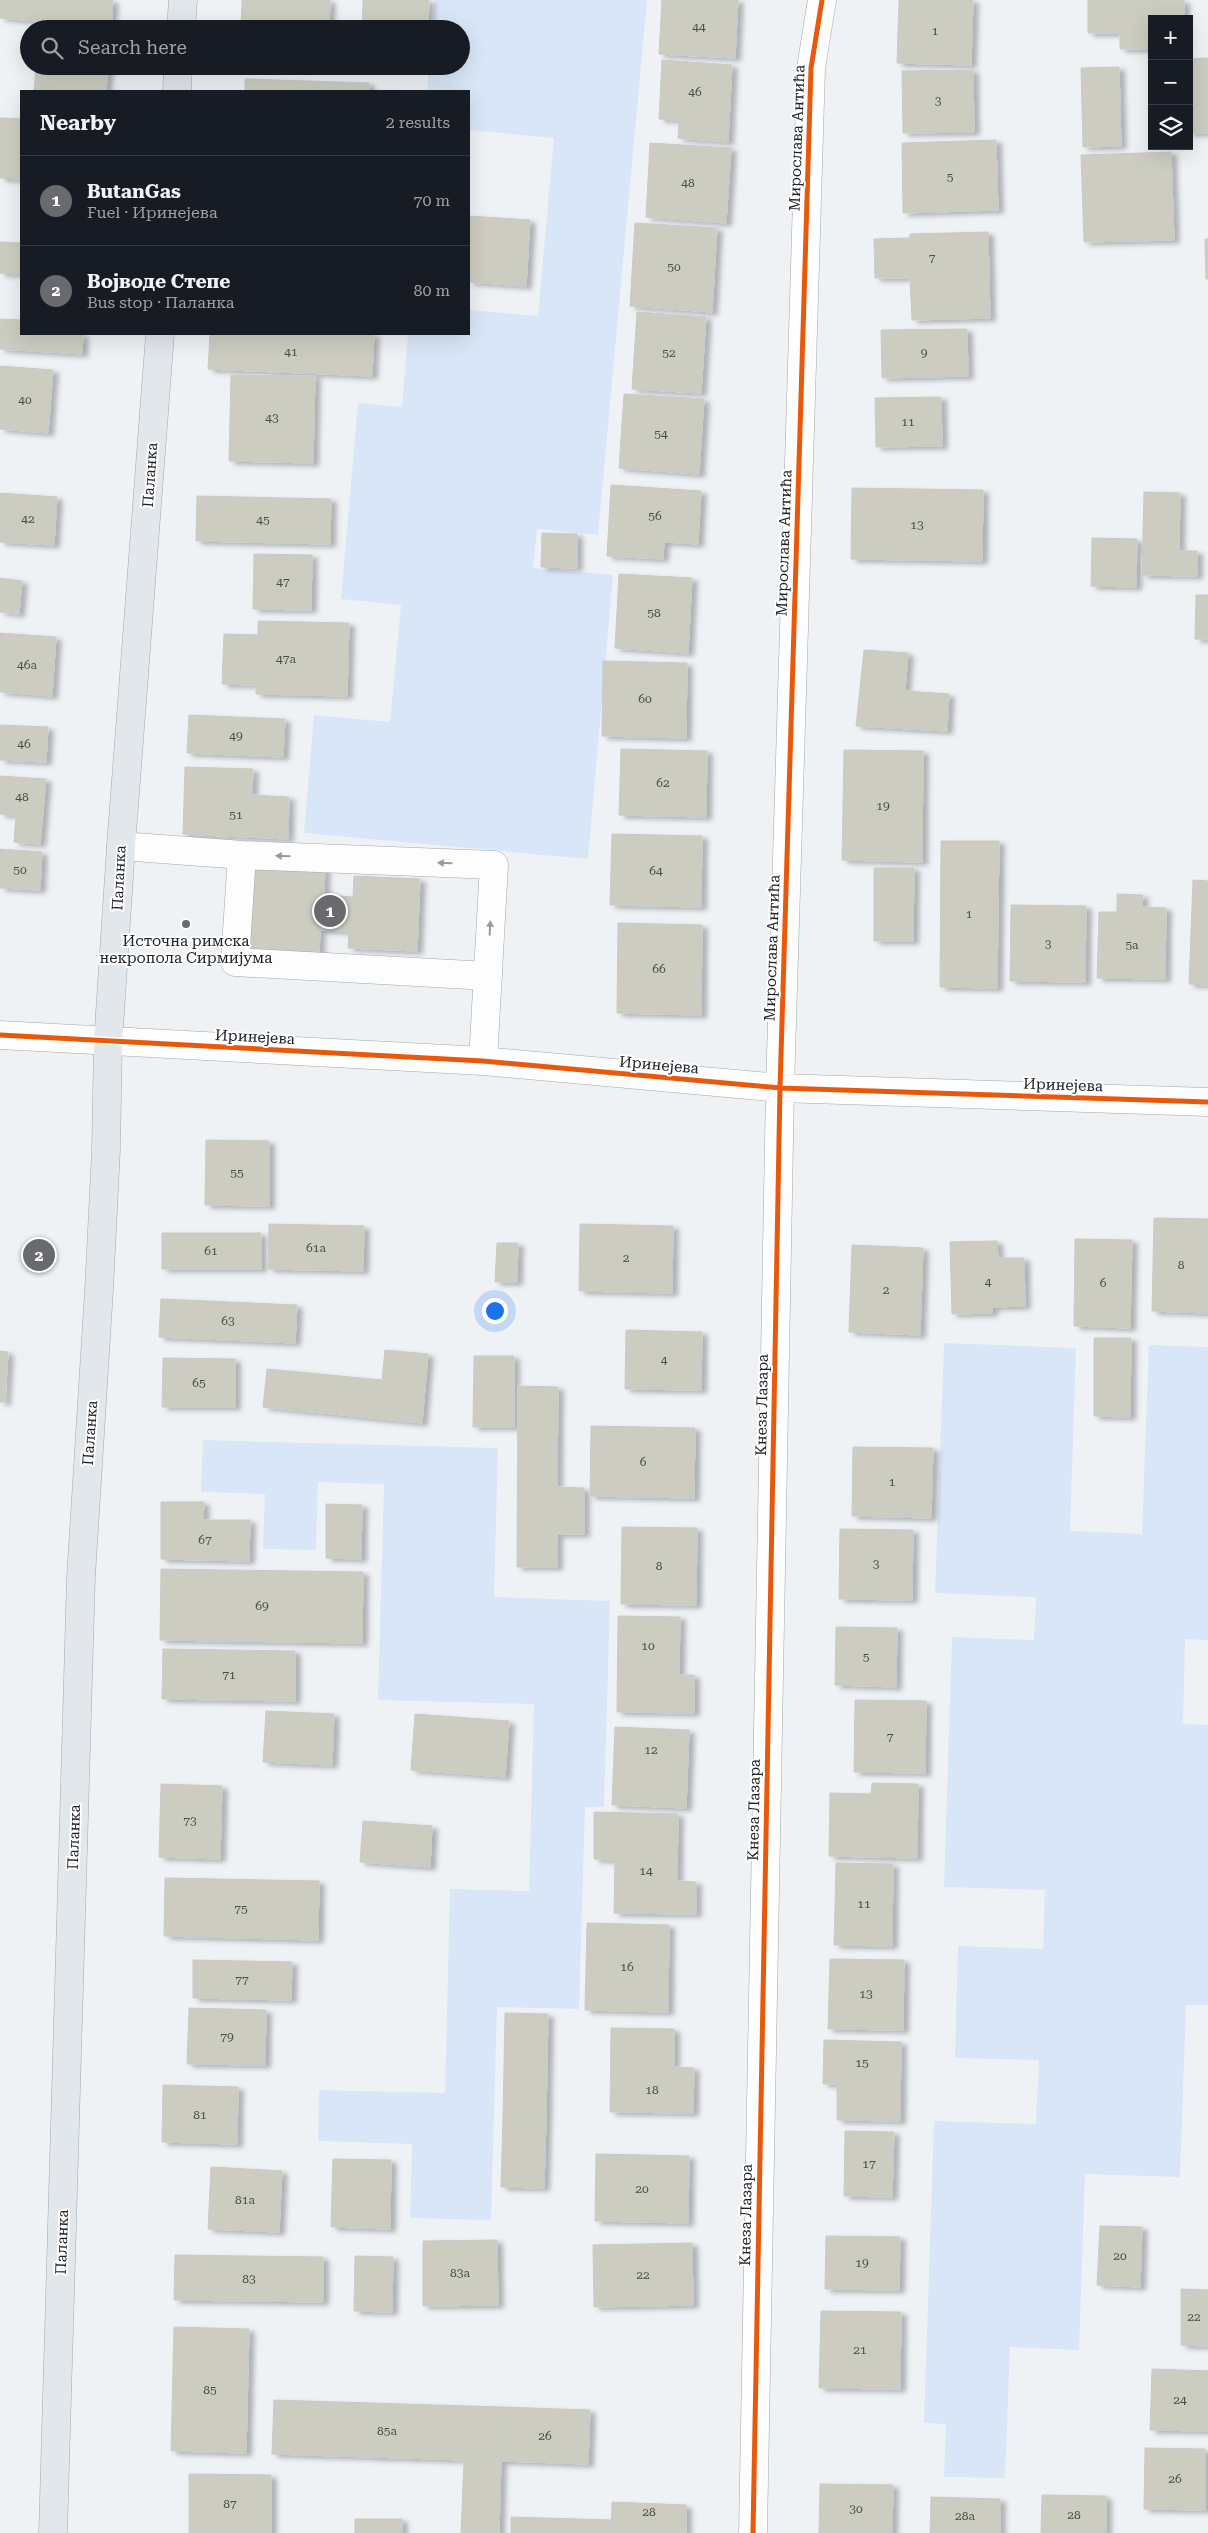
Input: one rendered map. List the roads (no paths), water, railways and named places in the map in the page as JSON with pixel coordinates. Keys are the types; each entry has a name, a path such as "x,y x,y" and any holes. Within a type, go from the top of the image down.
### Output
{"main road":[{"path":"182,20 183,0"},
{"path":"176,90 177,75"},
{"name":"Паланка","path":"53,2533 81,1587 104,1188 108,1043 160,335"}],"street":[{"name":"Мирослава Антића","path":"780,1088 811,68 822,0"},
{"path":"121,846 242,854 494,866 483,1061"},
{"path":"242,854 235,962 488,976"},
{"name":"Иринејева","path":"0,1035 108,1043 483,1061 780,1088 1208,1102"},
{"name":"Кнеза Лазара","path":"753,2533 780,1088"}],"place":[{"name":"ButanGas","path":"330,911"},
{"name":"Источна римска некропола Сирмијума","path":"186,924"},
{"name":"Војводе Степе","path":"39,1255"}]}
